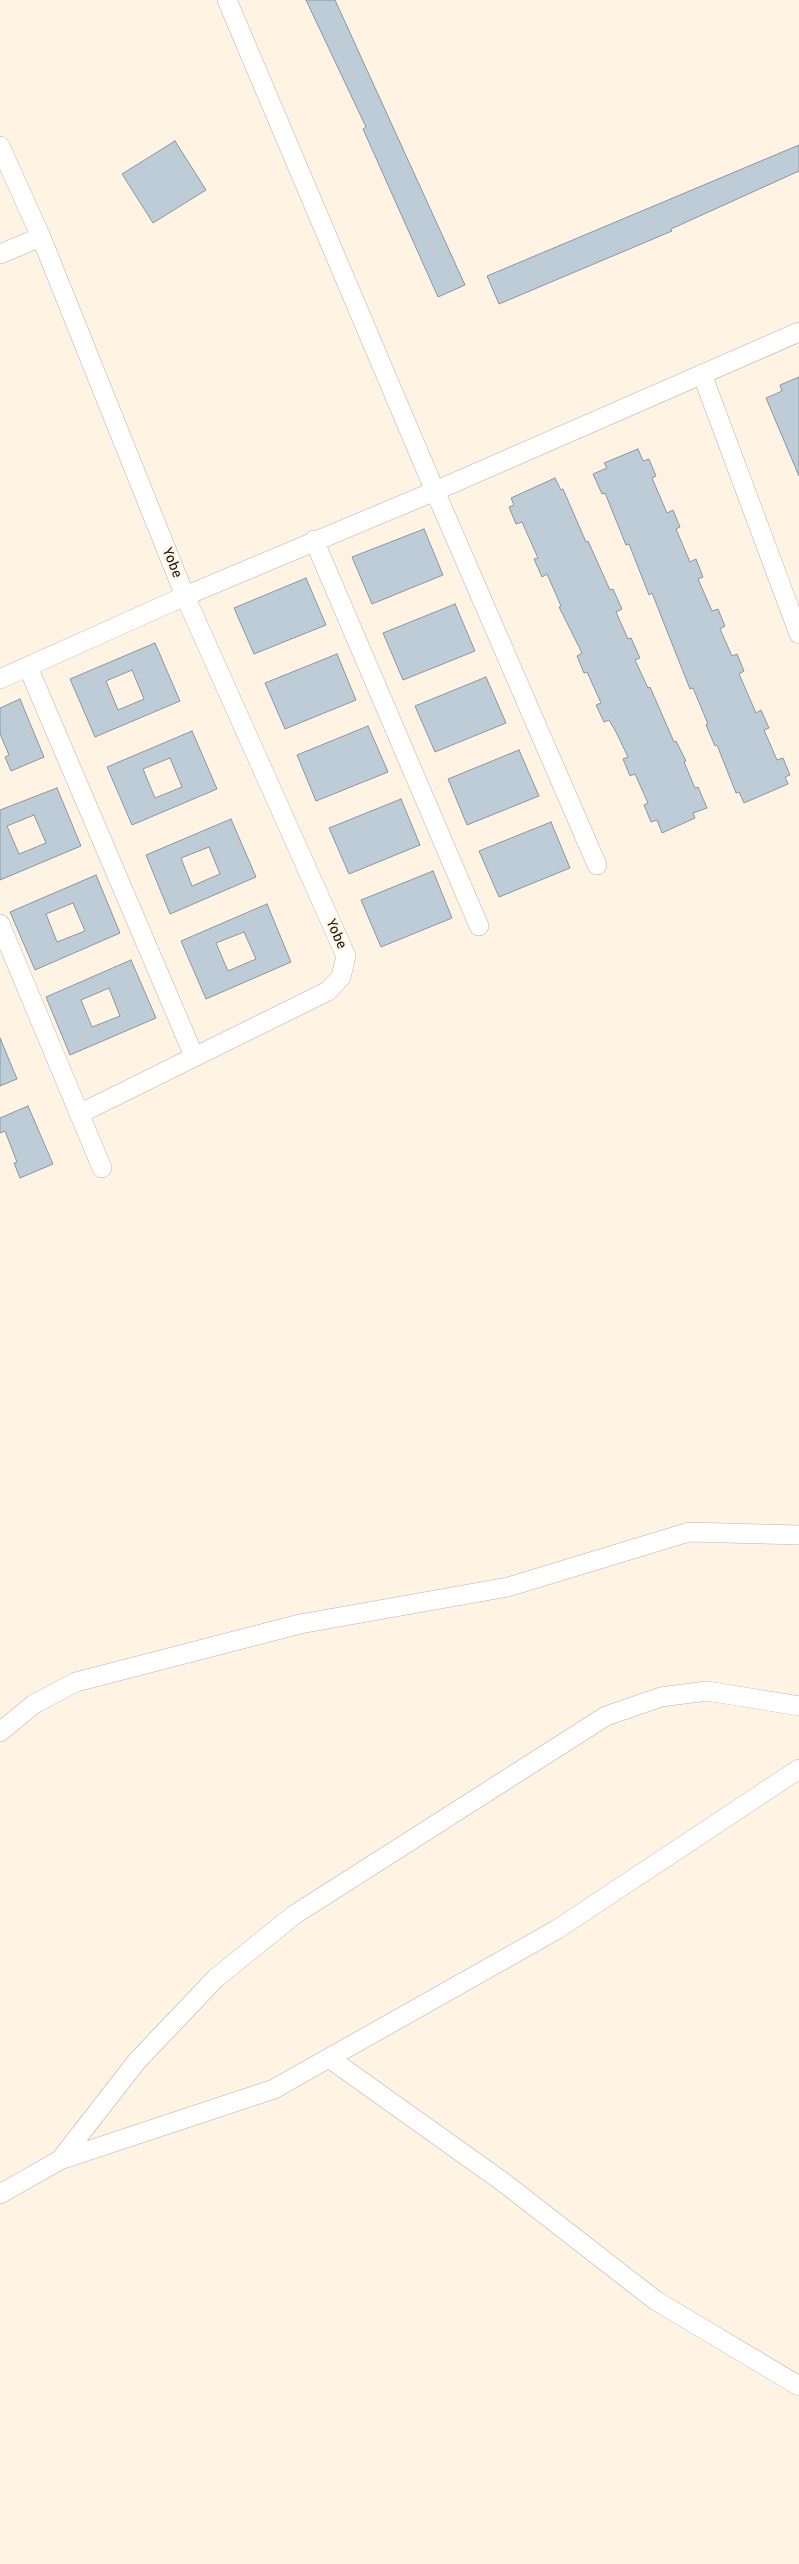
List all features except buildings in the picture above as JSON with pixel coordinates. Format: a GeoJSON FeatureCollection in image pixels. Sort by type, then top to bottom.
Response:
{"type":"FeatureCollection","features":[{"type":"Feature","properties":{"kind":"street"},"geometry":{"type":"LineString","coordinates":[[227,0],[435,492],[597,865]]}},
{"type":"Feature","properties":{"kind":"street","name":"Yobe"},"geometry":{"type":"LineString","coordinates":[[0,146],[41,237],[185,596],[346,956],[341,977],[328,991],[194,1056]]}},
{"type":"Feature","properties":{"kind":"street"},"geometry":{"type":"LineString","coordinates":[[0,254],[41,237]]}},
{"type":"Feature","properties":{"kind":"street"},"geometry":{"type":"LineString","coordinates":[[0,679],[185,596],[314,540],[435,492],[799,332]]}},
{"type":"Feature","properties":{"kind":"street"},"geometry":{"type":"LineString","coordinates":[[702,374],[799,634]]}},
{"type":"Feature","properties":{"kind":"street"},"geometry":{"type":"LineString","coordinates":[[314,540],[479,926]]}},
{"type":"Feature","properties":{"kind":"street"},"geometry":{"type":"LineString","coordinates":[[28,667],[194,1056],[79,1114]]}},
{"type":"Feature","properties":{"kind":"street"},"geometry":{"type":"LineString","coordinates":[[0,924],[102,1168]]}},
{"type":"Feature","properties":{"kind":"street"},"geometry":{"type":"LineString","coordinates":[[0,1732],[34,1704],[76,1682],[300,1624],[508,1587],[689,1532],[799,1536]]}},
{"type":"Feature","properties":{"kind":"street"},"geometry":{"type":"LineString","coordinates":[[60,2160],[137,2061],[216,1978],[237,1960],[294,1915],[343,1882],[606,1716],[661,1697],[708,1691],[799,1706]]}},
{"type":"Feature","properties":{"kind":"street"},"geometry":{"type":"LineString","coordinates":[[0,2194],[60,2160],[274,2089],[556,1930],[799,1769]]}},
{"type":"Feature","properties":{"kind":"street"},"geometry":{"type":"LineString","coordinates":[[329,2058],[503,2182],[655,2300],[799,2386]]}}]}
